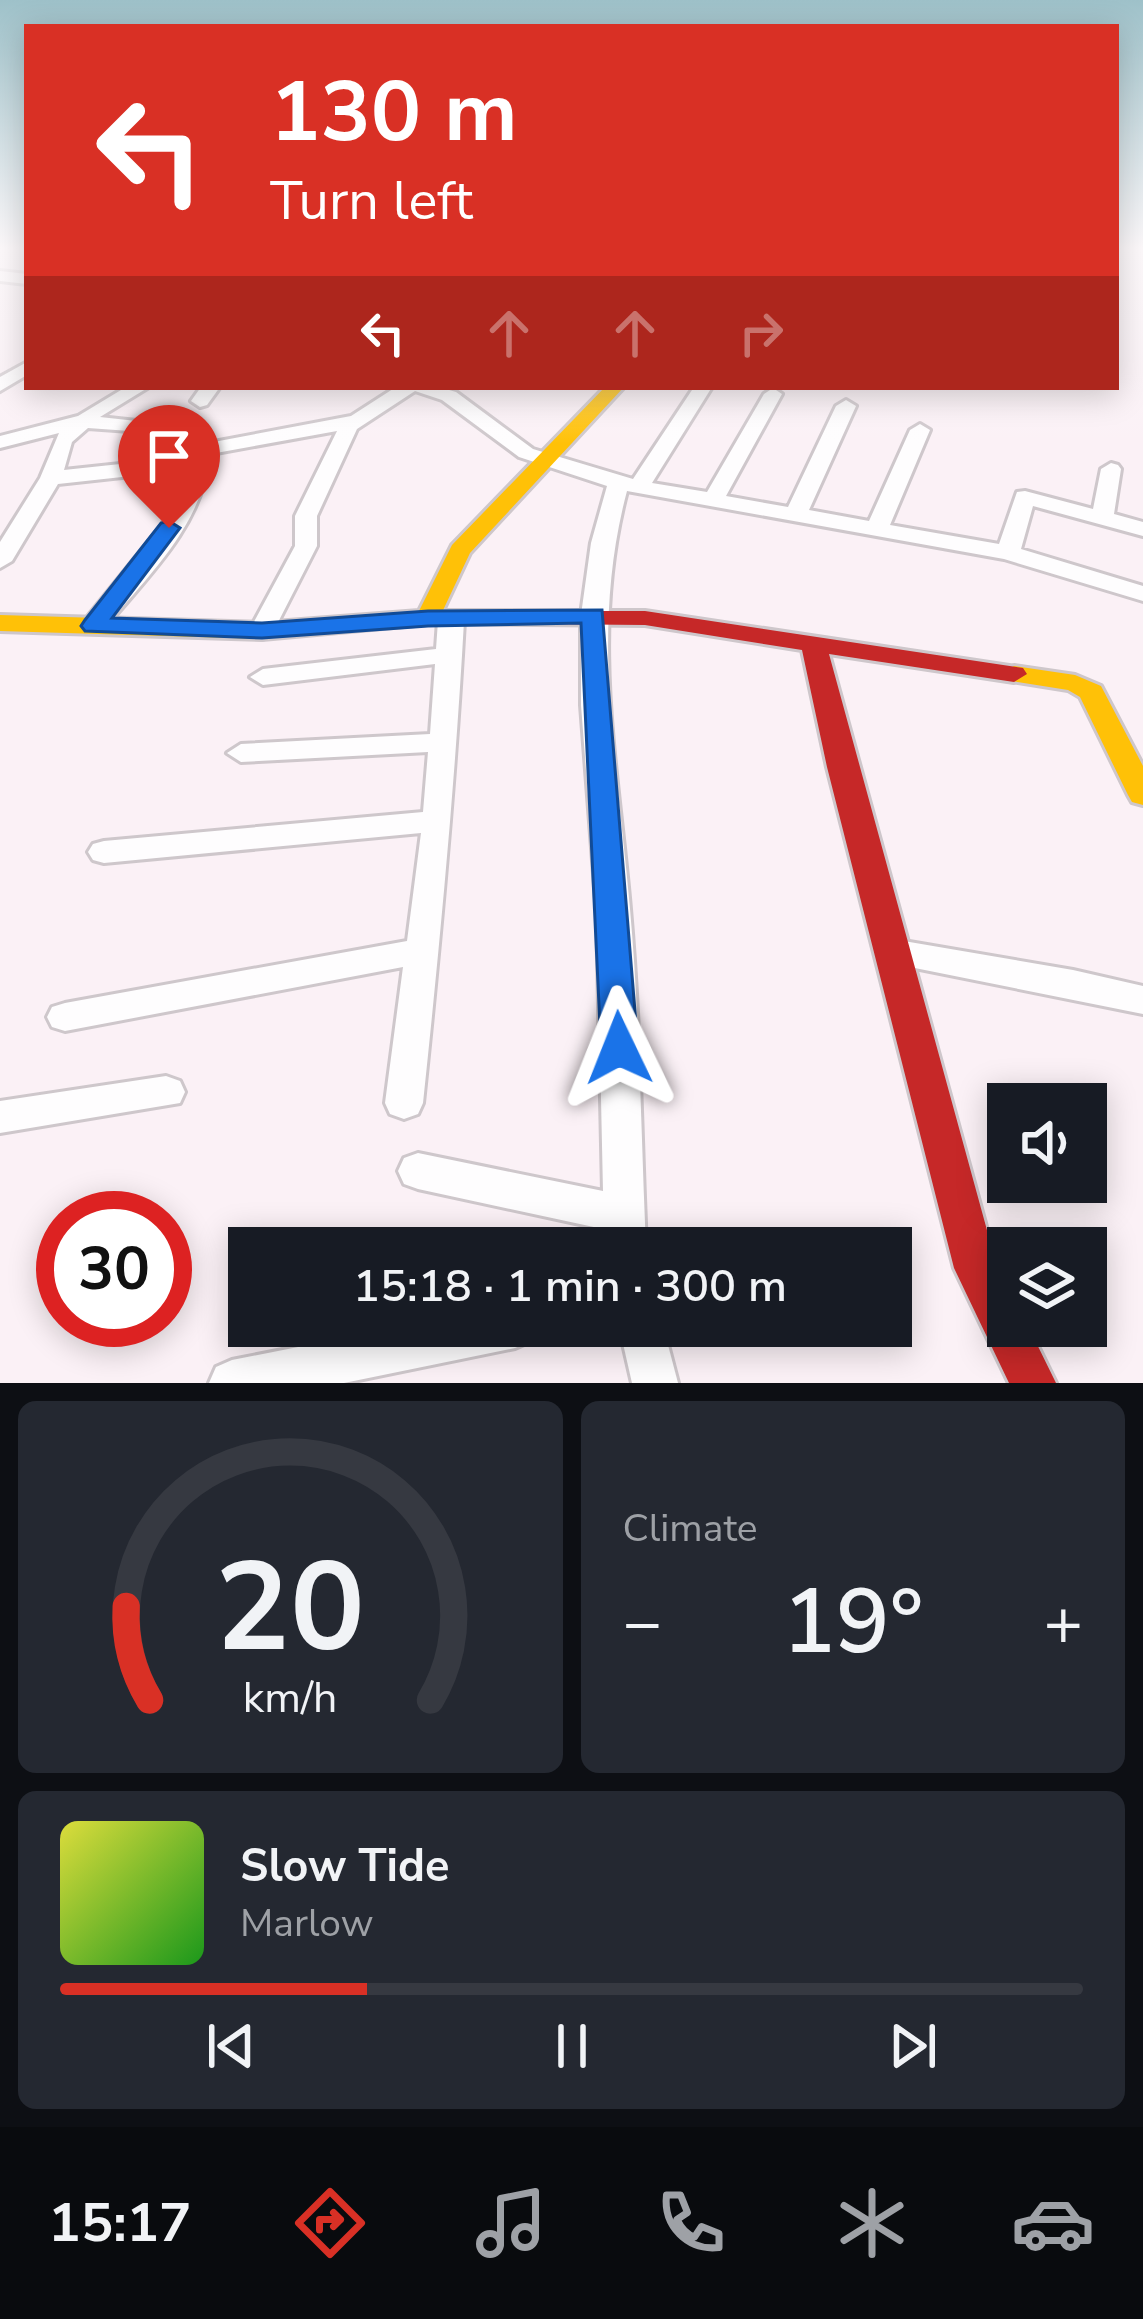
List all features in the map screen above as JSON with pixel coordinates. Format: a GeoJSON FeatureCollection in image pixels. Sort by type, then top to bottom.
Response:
{"type":"FeatureCollection","features":[{"type":"Feature","properties":{"kind":"street"},"geometry":{"type":"LineString","coordinates":[[0,561],[51,478],[59,447],[82,422],[135,390]]}},
{"type":"Feature","properties":{"kind":"street"},"geometry":{"type":"LineString","coordinates":[[51,478],[197,461],[210,448],[352,422],[404,390]]}},
{"type":"Feature","properties":{"kind":"street"},"geometry":{"type":"LineString","coordinates":[[435,390],[546,462],[629,485],[1008,553],[1143,593]]}},
{"type":"Feature","properties":{"kind":"street"},"geometry":{"type":"LineString","coordinates":[[404,1103],[438,821],[448,655],[439,620],[460,550],[612,390]]}},
{"type":"Feature","properties":{"kind":"street"},"geometry":{"type":"LineString","coordinates":[[624,1227],[614,913],[595,705],[593,616],[602,543],[629,485],[701,390]]}},
{"type":"Feature","properties":{"kind":"street"},"geometry":{"type":"LineString","coordinates":[[713,500],[773,394]]}},
{"type":"Feature","properties":{"kind":"street"},"geometry":{"type":"LineString","coordinates":[[796,514],[846,406]]}},
{"type":"Feature","properties":{"kind":"street"},"geometry":{"type":"LineString","coordinates":[[0,442],[82,422],[164,430]]}},
{"type":"Feature","properties":{"kind":"street"},"geometry":{"type":"LineString","coordinates":[[262,631],[307,546],[306,516],[352,422]]}},
{"type":"Feature","properties":{"kind":"street"},"geometry":{"type":"LineString","coordinates":[[877,528],[920,430]]}},
{"type":"Feature","properties":{"kind":"street"},"geometry":{"type":"LineString","coordinates":[[94,626],[161,540],[195,480],[197,461]]}},
{"type":"Feature","properties":{"kind":"street"},"geometry":{"type":"LineString","coordinates":[[1102,517],[1111,469]]}},
{"type":"Feature","properties":{"kind":"street"},"geometry":{"type":"LineString","coordinates":[[1008,553],[1025,497],[1143,529]]}},
{"type":"Feature","properties":{"kind":"street"},"geometry":{"type":"LineString","coordinates":[[0,623],[262,631],[593,616],[645,618],[813,641],[1085,686],[1143,795]]}},
{"type":"Feature","properties":{"kind":"street"},"geometry":{"type":"LineString","coordinates":[[813,641],[976,1268],[1033,1383]]}},
{"type":"Feature","properties":{"kind":"street"},"geometry":{"type":"LineString","coordinates":[[263,676],[448,655]]}},
{"type":"Feature","properties":{"kind":"street"},"geometry":{"type":"LineString","coordinates":[[241,754],[443,742]]}},
{"type":"Feature","properties":{"kind":"street"},"geometry":{"type":"LineString","coordinates":[[104,852],[438,821]]}},
{"type":"Feature","properties":{"kind":"street"},"geometry":{"type":"LineString","coordinates":[[65,1017],[425,950]]}},
{"type":"Feature","properties":{"kind":"street"},"geometry":{"type":"LineString","coordinates":[[892,952],[1143,1000]]}},
{"type":"Feature","properties":{"kind":"street"},"geometry":{"type":"LineString","coordinates":[[0,1117],[166,1092]]}},
{"type":"Feature","properties":{"kind":"street"},"geometry":{"type":"LineString","coordinates":[[418,1171],[610,1227]]}},
{"type":"Feature","properties":{"kind":"street"},"geometry":{"type":"LineString","coordinates":[[232,1383],[411,1347]]}},
{"type":"Feature","properties":{"kind":"street"},"geometry":{"type":"LineString","coordinates":[[646,1347],[655,1383]]}},
{"type":"Feature","properties":{"kind":"traffic: slow"},"geometry":{"type":"LineString","coordinates":[[0,623],[262,631],[428,618],[460,550],[612,390]]}},
{"type":"Feature","properties":{"kind":"traffic: slow"},"geometry":{"type":"LineString","coordinates":[[1014,674],[1075,683],[1091,692],[1143,795]]}},
{"type":"Feature","properties":{"kind":"traffic: jam"},"geometry":{"type":"LineString","coordinates":[[428,618],[645,618],[1014,674]]}},
{"type":"Feature","properties":{"kind":"traffic: jam"},"geometry":{"type":"LineString","coordinates":[[813,641],[842,767],[976,1268],[1033,1383]]}},
{"type":"Feature","properties":{"kind":"route"},"geometry":{"type":"LineString","coordinates":[[169,528],[94,626],[262,631],[428,618],[490,621],[593,616],[619,1048]]}}]}
